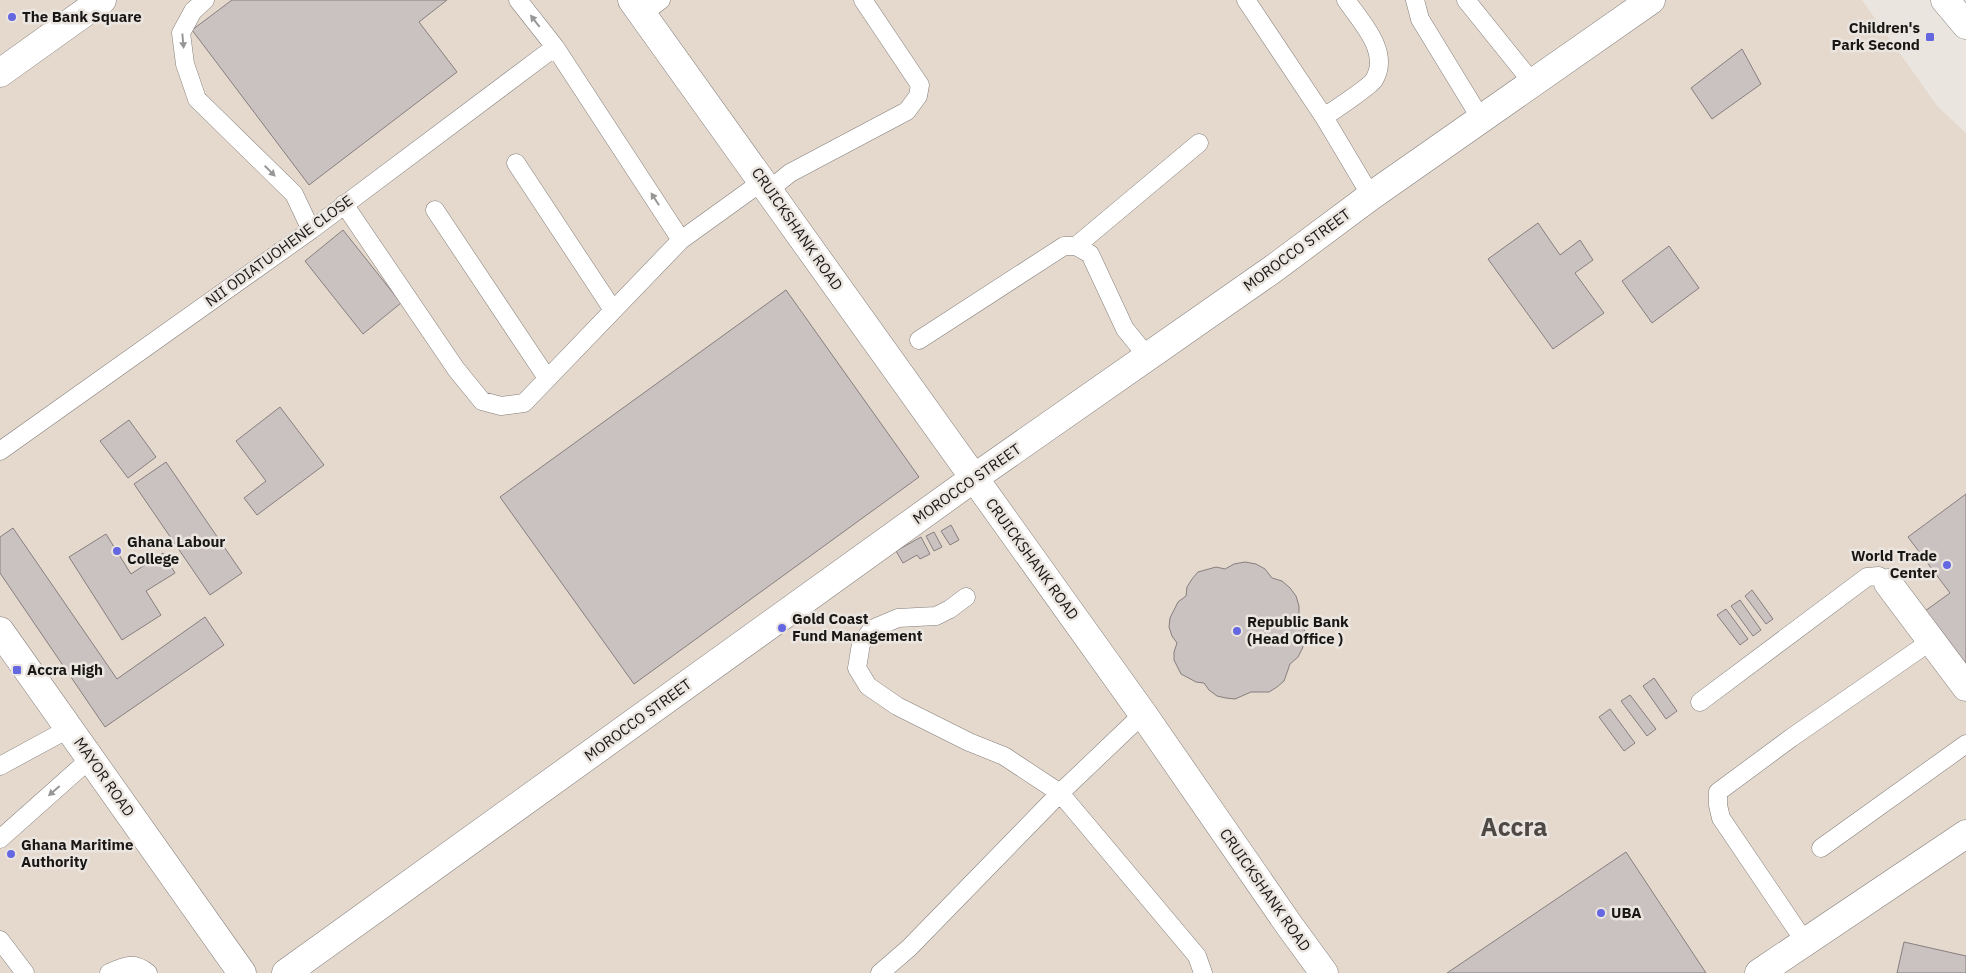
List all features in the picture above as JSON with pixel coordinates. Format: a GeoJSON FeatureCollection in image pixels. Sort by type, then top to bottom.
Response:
{"type":"FeatureCollection","features":[{"type":"Feature","properties":{"kind":"street"},"geometry":{"type":"LineString","coordinates":[[0,73],[102,0]]}},
{"type":"Feature","properties":{"kind":"street","name":"MOROCCO STREET"},"geometry":{"type":"LineString","coordinates":[[286,973],[974,478],[1273,268],[1532,82],[1651,0]]}},
{"type":"Feature","properties":{"kind":"street"},"geometry":{"type":"LineString","coordinates":[[1945,0],[1966,25]]}},
{"type":"Feature","properties":{"kind":"street","name":"CRUICKSHANK ROAD"},"geometry":{"type":"LineString","coordinates":[[645,5],[766,185],[1143,714],[1288,925],[1324,973]]}},
{"type":"Feature","properties":{"kind":"street"},"geometry":{"type":"LineString","coordinates":[[1888,583],[1966,687]]}},
{"type":"Feature","properties":{"kind":"street","name":"MAYOR ROAD"},"geometry":{"type":"LineString","coordinates":[[0,631],[242,973]]}},
{"type":"Feature","properties":{"kind":"street"},"geometry":{"type":"LineString","coordinates":[[1759,973],[1966,834]]}},
{"type":"Feature","properties":{"kind":"lane"},"geometry":{"type":"LineString","coordinates":[[205,0],[193,11],[181,33],[185,64],[197,99],[294,194],[311,230]]}},
{"type":"Feature","properties":{"kind":"lane"},"geometry":{"type":"LineString","coordinates":[[518,0],[555,47],[681,240]]}},
{"type":"Feature","properties":{"kind":"lane"},"geometry":{"type":"LineString","coordinates":[[344,204],[456,368],[482,401],[501,406],[524,403],[681,240],[766,185],[907,111],[918,96],[920,86],[863,0]]}},
{"type":"Feature","properties":{"kind":"lane"},"geometry":{"type":"LineString","coordinates":[[1246,0],[1324,117],[1371,196]]}},
{"type":"Feature","properties":{"kind":"lane"},"geometry":{"type":"LineString","coordinates":[[1324,117],[1374,80],[1380,61],[1376,44],[1346,0]]}},
{"type":"Feature","properties":{"kind":"lane"},"geometry":{"type":"LineString","coordinates":[[1415,0],[1420,19],[1481,119]]}},
{"type":"Feature","properties":{"kind":"lane"},"geometry":{"type":"LineString","coordinates":[[1466,0],[1532,82]]}},
{"type":"Feature","properties":{"kind":"lane","name":"NII ODIATUOHENE CLOSE"},"geometry":{"type":"LineString","coordinates":[[0,451],[311,230],[555,47]]}},
{"type":"Feature","properties":{"kind":"lane"},"geometry":{"type":"LineString","coordinates":[[1076,246],[1199,143]]}},
{"type":"Feature","properties":{"kind":"lane"},"geometry":{"type":"LineString","coordinates":[[516,163],[613,310]]}},
{"type":"Feature","properties":{"kind":"lane"},"geometry":{"type":"LineString","coordinates":[[435,210],[547,378]]}},
{"type":"Feature","properties":{"kind":"lane"},"geometry":{"type":"LineString","coordinates":[[919,340],[1064,246],[1076,246],[1090,254],[1125,329],[1147,356]]}},
{"type":"Feature","properties":{"kind":"lane"},"geometry":{"type":"LineString","coordinates":[[1700,702],[1867,577],[1879,576],[1888,583]]}},
{"type":"Feature","properties":{"kind":"lane"},"geometry":{"type":"LineString","coordinates":[[966,597],[950,609],[936,616],[898,618],[872,629],[861,644],[857,668],[868,686],[897,706],[969,742],[1004,756],[1060,793],[1197,956],[1203,973]]}},
{"type":"Feature","properties":{"kind":"lane"},"geometry":{"type":"LineString","coordinates":[[1805,942],[1721,818],[1718,806],[1718,792],[1791,738],[1931,641]]}},
{"type":"Feature","properties":{"kind":"lane"},"geometry":{"type":"LineString","coordinates":[[880,973],[909,948],[1060,793],[1143,714]]}},
{"type":"Feature","properties":{"kind":"lane"},"geometry":{"type":"LineString","coordinates":[[1,763],[70,728]]}},
{"type":"Feature","properties":{"kind":"lane"},"geometry":{"type":"LineString","coordinates":[[1821,848],[1966,744]]}},
{"type":"Feature","properties":{"kind":"lane"},"geometry":{"type":"LineString","coordinates":[[0,838],[91,758]]}},
{"type":"Feature","properties":{"kind":"lane"},"geometry":{"type":"LineString","coordinates":[[0,940],[25,973]]}},
{"type":"Feature","properties":{"kind":"lane"},"geometry":{"type":"LineString","coordinates":[[109,973],[127,964],[139,966],[148,973]]}},
{"type":"Feature","properties":{"kind":"shaded area"},"geometry":{"type":"Polygon","coordinates":[[[0,0],[1862,0],[1938,107],[1966,133],[1966,973],[0,973],[0,0]]]}},
{"type":"Feature","properties":{"kind":"building"},"geometry":{"type":"Polygon","coordinates":[[[232,0],[447,0],[419,22],[457,72],[309,185],[192,30],[232,0]]]}},
{"type":"Feature","properties":{"kind":"building"},"geometry":{"type":"Polygon","coordinates":[[[1742,49],[1761,84],[1712,119],[1691,88],[1742,49]]]}},
{"type":"Feature","properties":{"kind":"building"},"geometry":{"type":"Polygon","coordinates":[[[1538,223],[1560,255],[1580,240],[1593,260],[1575,273],[1604,313],[1553,349],[1488,259],[1538,223]]]}},
{"type":"Feature","properties":{"kind":"building"},"geometry":{"type":"Polygon","coordinates":[[[343,230],[401,303],[363,334],[305,261],[343,230]]]}},
{"type":"Feature","properties":{"kind":"building"},"geometry":{"type":"Polygon","coordinates":[[[1669,246],[1699,288],[1652,323],[1622,281],[1669,246]]]}},
{"type":"Feature","properties":{"kind":"building"},"geometry":{"type":"Polygon","coordinates":[[[786,290],[919,477],[634,684],[500,497],[786,290]]]}},
{"type":"Feature","properties":{"kind":"building"},"geometry":{"type":"Polygon","coordinates":[[[280,407],[324,465],[257,515],[244,498],[266,481],[236,441],[280,407]]]}},
{"type":"Feature","properties":{"kind":"building"},"geometry":{"type":"Polygon","coordinates":[[[129,420],[156,457],[128,478],[100,441],[129,420]]]}},
{"type":"Feature","properties":{"kind":"building"},"geometry":{"type":"Polygon","coordinates":[[[166,462],[242,573],[210,595],[134,484],[166,462]]]}},
{"type":"Feature","properties":{"kind":"building","name":"World Trade Center"},"geometry":{"type":"Polygon","coordinates":[[[1966,494],[1966,666],[1925,611],[1950,593],[1908,537],[1966,494]]]}},
{"type":"Feature","properties":{"kind":"building"},"geometry":{"type":"Polygon","coordinates":[[[951,525],[959,540],[950,545],[941,531],[951,525]]]}},
{"type":"Feature","properties":{"kind":"building"},"geometry":{"type":"Polygon","coordinates":[[[13,528],[117,679],[205,617],[224,645],[105,727],[0,573],[0,537],[13,528]]]}},
{"type":"Feature","properties":{"kind":"building"},"geometry":{"type":"Polygon","coordinates":[[[934,532],[942,547],[934,551],[926,536],[934,532]]]}},
{"type":"Feature","properties":{"kind":"building"},"geometry":{"type":"Polygon","coordinates":[[[106,534],[131,574],[163,553],[175,573],[146,591],[161,615],[122,640],[69,557],[106,534]]]}},
{"type":"Feature","properties":{"kind":"building"},"geometry":{"type":"Polygon","coordinates":[[[921,537],[930,554],[920,559],[917,555],[903,563],[896,551],[921,537]]]}},
{"type":"Feature","properties":{"kind":"building","name":"Republic Bank (Head Office )"},"geometry":{"type":"Polygon","coordinates":[[[1245,562],[1256,564],[1265,569],[1272,578],[1282,581],[1290,588],[1296,596],[1299,606],[1299,617],[1304,627],[1305,637],[1303,647],[1298,657],[1290,664],[1284,681],[1269,692],[1251,692],[1235,699],[1217,696],[1204,683],[1196,682],[1181,674],[1174,660],[1177,643],[1169,627],[1170,618],[1178,602],[1186,596],[1187,587],[1198,572],[1216,567],[1225,569],[1234,564],[1245,562]]]}},
{"type":"Feature","properties":{"kind":"building"},"geometry":{"type":"Polygon","coordinates":[[[1752,590],[1773,619],[1766,624],[1745,596],[1752,590]]]}},
{"type":"Feature","properties":{"kind":"building"},"geometry":{"type":"Polygon","coordinates":[[[1740,600],[1761,630],[1753,636],[1731,606],[1740,600]]]}},
{"type":"Feature","properties":{"kind":"building"},"geometry":{"type":"Polygon","coordinates":[[[1726,609],[1748,639],[1740,645],[1717,615],[1726,609]]]}},
{"type":"Feature","properties":{"kind":"building"},"geometry":{"type":"Polygon","coordinates":[[[1654,678],[1677,711],[1666,719],[1643,686],[1654,678]]]}},
{"type":"Feature","properties":{"kind":"building"},"geometry":{"type":"Polygon","coordinates":[[[1630,695],[1656,729],[1647,736],[1621,701],[1630,695]]]}},
{"type":"Feature","properties":{"kind":"building"},"geometry":{"type":"Polygon","coordinates":[[[1610,709],[1635,743],[1624,751],[1599,717],[1610,709]]]}},
{"type":"Feature","properties":{"kind":"building","name":"UBA"},"geometry":{"type":"Polygon","coordinates":[[[1626,852],[1706,973],[1447,973],[1626,852]]]}},
{"type":"Feature","properties":{"kind":"building"},"geometry":{"type":"Polygon","coordinates":[[[1904,942],[1966,956],[1966,973],[1897,973],[1904,942]]]}},
{"type":"Feature","properties":{"kind":"place","name":"The Bank Square"},"geometry":{"type":"Point","coordinates":[12,17]}},
{"type":"Feature","properties":{"kind":"place","name":"Children's Park Second"},"geometry":{"type":"Point","coordinates":[1930,37]}},
{"type":"Feature","properties":{"kind":"place","name":"Ghana Labour College"},"geometry":{"type":"Point","coordinates":[117,551]}},
{"type":"Feature","properties":{"kind":"place","name":"World Trade Center"},"geometry":{"type":"Point","coordinates":[1947,565]}},
{"type":"Feature","properties":{"kind":"place","name":"Gold Coast Fund Management"},"geometry":{"type":"Point","coordinates":[782,628]}},
{"type":"Feature","properties":{"kind":"place","name":"Republic Bank (Head Office )"},"geometry":{"type":"Point","coordinates":[1237,631]}},
{"type":"Feature","properties":{"kind":"place","name":"Accra High"},"geometry":{"type":"Point","coordinates":[17,670]}},
{"type":"Feature","properties":{"kind":"place","name":"Ghana Maritime Authority"},"geometry":{"type":"Point","coordinates":[11,854]}},
{"type":"Feature","properties":{"kind":"place","name":"UBA"},"geometry":{"type":"Point","coordinates":[1601,913]}},
{"type":"Feature","properties":{"kind":"district","name":"Accra"},"geometry":{"type":"Point","coordinates":[1514,827]}}]}
